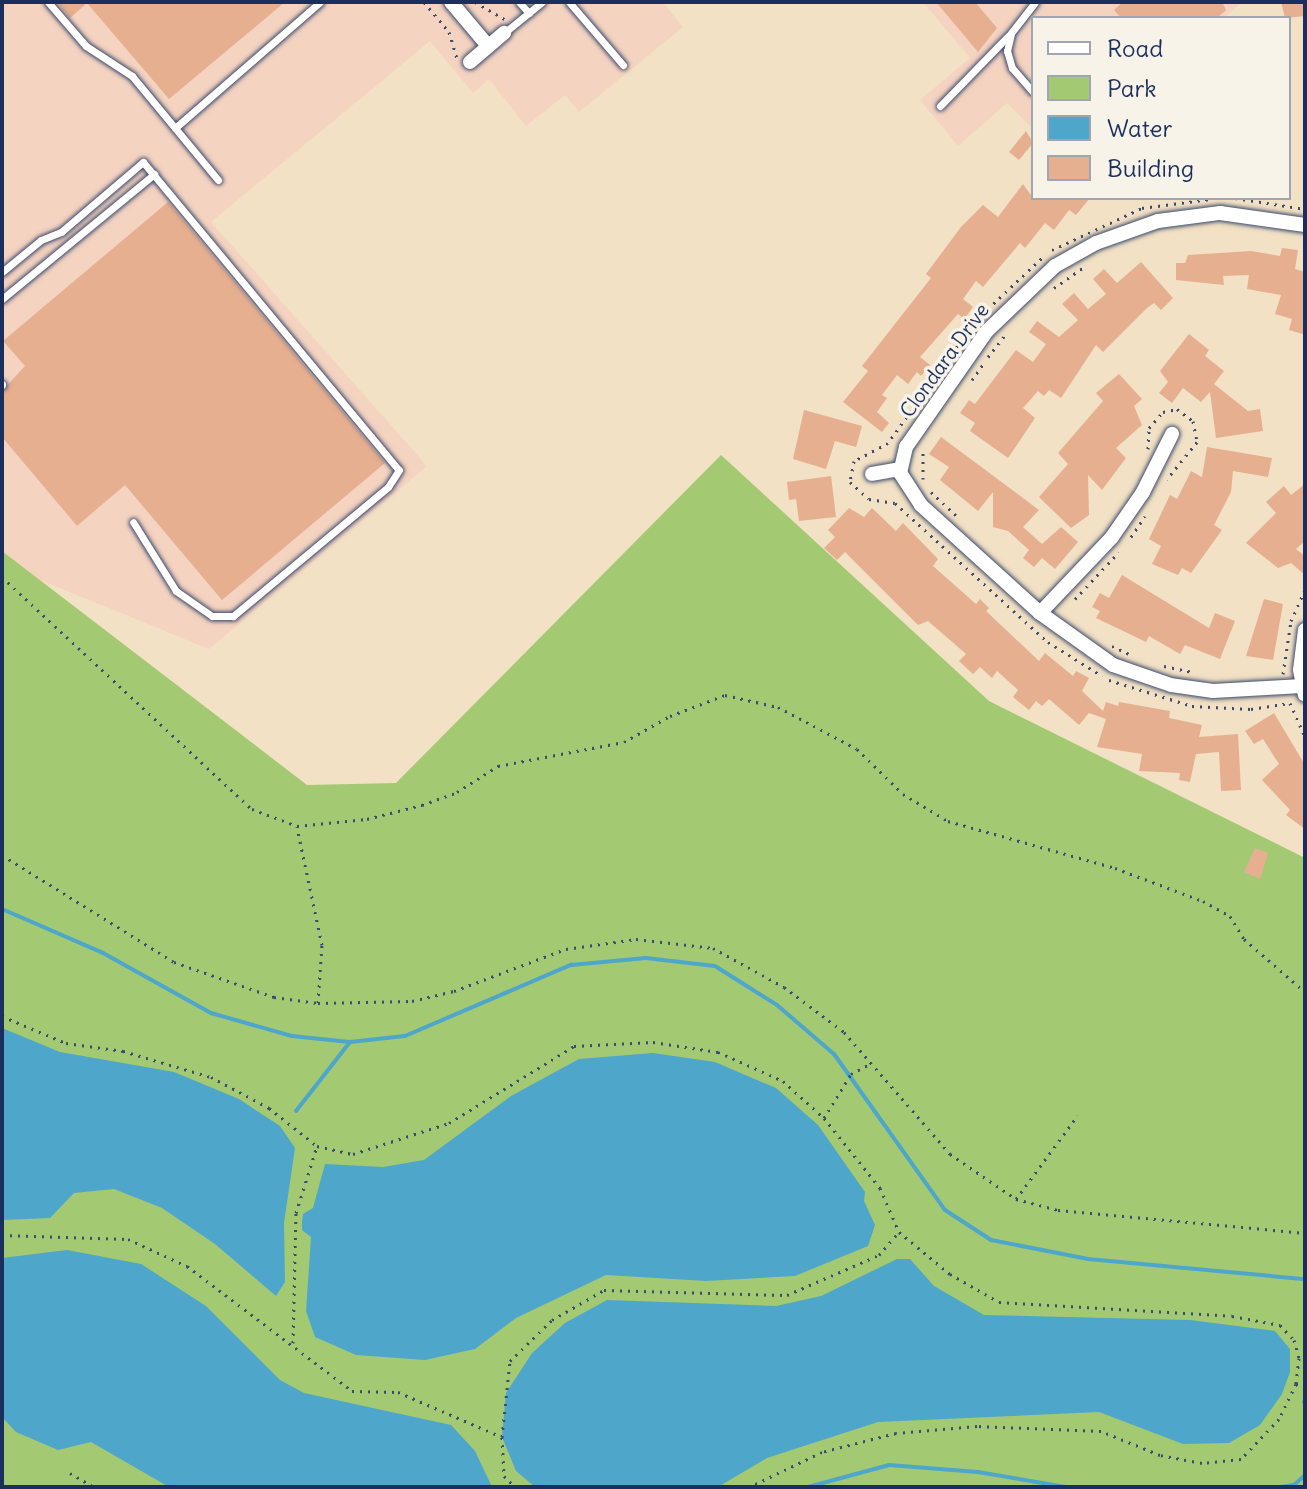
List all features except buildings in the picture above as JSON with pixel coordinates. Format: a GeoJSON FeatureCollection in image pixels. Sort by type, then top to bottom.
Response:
{"type":"FeatureCollection","features":[{"type":"Feature","properties":{"kind":"street"},"geometry":{"type":"LineString","coordinates":[[451,2],[488,46]]}},
{"type":"Feature","properties":{"kind":"street"},"geometry":{"type":"LineString","coordinates":[[470,62],[504,33]]}},
{"type":"Feature","properties":{"kind":"street","name":"Clondara Drive"},"geometry":{"type":"LineString","coordinates":[[900,469],[912,438],[987,331],[1036,282],[1075,254],[1135,227],[1199,215],[1238,214],[1305,225]]}},
{"type":"Feature","properties":{"kind":"street"},"geometry":{"type":"LineString","coordinates":[[1040,613],[1112,537],[1143,492],[1172,434]]}},
{"type":"Feature","properties":{"kind":"street"},"geometry":{"type":"LineString","coordinates":[[872,474],[900,469],[904,486],[916,500],[1040,613],[1095,655],[1161,683],[1233,693],[1304,690],[1305,630]]}},
{"type":"Feature","properties":{"kind":"lane"},"geometry":{"type":"LineString","coordinates":[[48,2],[86,46],[132,76],[218,180]]}},
{"type":"Feature","properties":{"kind":"lane"},"geometry":{"type":"LineString","coordinates":[[175,128],[320,2]]}},
{"type":"Feature","properties":{"kind":"lane"},"geometry":{"type":"LineString","coordinates":[[519,2],[529,13]]}},
{"type":"Feature","properties":{"kind":"lane"},"geometry":{"type":"LineString","coordinates":[[504,33],[542,2]]}},
{"type":"Feature","properties":{"kind":"lane"},"geometry":{"type":"LineString","coordinates":[[569,2],[623,65]]}},
{"type":"Feature","properties":{"kind":"lane"},"geometry":{"type":"LineString","coordinates":[[940,106],[1011,33],[1035,2]]}},
{"type":"Feature","properties":{"kind":"lane"},"geometry":{"type":"LineString","coordinates":[[1011,33],[1008,60],[1031,89]]}},
{"type":"Feature","properties":{"kind":"lane"},"geometry":{"type":"LineString","coordinates":[[2,272],[41,240],[61,232],[143,162],[399,470],[388,487],[233,616],[212,616],[176,591],[133,522]]}},
{"type":"Feature","properties":{"kind":"lane"},"geometry":{"type":"LineString","coordinates":[[2,299],[154,174]]}},
{"type":"Feature","properties":{"kind":"path"},"geometry":{"type":"LineString","coordinates":[[1216,200],[1142,208],[1045,254],[983,311],[888,443],[858,456],[850,482],[869,499],[895,503],[1048,642],[1091,671],[1145,695],[1192,706],[1251,709],[1290,703],[1305,736]]}},
{"type":"Feature","properties":{"kind":"path"},"geometry":{"type":"LineString","coordinates":[[1248,200],[1305,209]]}},
{"type":"Feature","properties":{"kind":"path"},"geometry":{"type":"LineString","coordinates":[[1042,297],[1087,265]]}},
{"type":"Feature","properties":{"kind":"path"},"geometry":{"type":"LineString","coordinates":[[970,382],[1012,327]]}},
{"type":"Feature","properties":{"kind":"path"},"geometry":{"type":"LineString","coordinates":[[930,439],[920,458],[921,476],[961,521]]}},
{"type":"Feature","properties":{"kind":"path"},"geometry":{"type":"LineString","coordinates":[[2,577],[252,809],[297,826],[367,819],[422,805],[457,792],[498,766],[624,742],[670,716],[725,695],[778,707],[857,749],[903,794],[948,821],[1115,868],[1203,901],[1230,916],[1244,939],[1305,992]]}},
{"type":"Feature","properties":{"kind":"path"},"geometry":{"type":"LineString","coordinates":[[1101,640],[1138,658]]}},
{"type":"Feature","properties":{"kind":"path"},"geometry":{"type":"LineString","coordinates":[[1162,666],[1201,674]]}},
{"type":"Feature","properties":{"kind":"path"},"geometry":{"type":"LineString","coordinates":[[1275,675],[1284,674]]}},
{"type":"Feature","properties":{"kind":"path"},"geometry":{"type":"LineString","coordinates":[[297,826],[322,945],[318,1003]]}},
{"type":"Feature","properties":{"kind":"path"},"geometry":{"type":"LineString","coordinates":[[2,855],[81,900],[174,962],[274,997],[318,1003],[412,1001],[454,991],[566,949],[636,939],[713,948],[784,987],[844,1032],[950,1154],[1016,1199],[1058,1210],[1305,1233]]}},
{"type":"Feature","properties":{"kind":"path"},"geometry":{"type":"LineString","coordinates":[[2,1016],[66,1043],[123,1051],[211,1077],[269,1108],[317,1146],[353,1154],[449,1123],[574,1046],[653,1042],[718,1052],[783,1081],[824,1118],[880,1188],[899,1232],[950,1274],[999,1302],[1232,1316],[1280,1325],[1294,1340],[1299,1358],[1296,1384],[1279,1419],[1241,1459],[1202,1463],[1160,1455],[1101,1431],[977,1426],[896,1433],[822,1452],[749,1487]]}},
{"type":"Feature","properties":{"kind":"path"},"geometry":{"type":"LineString","coordinates":[[824,1118],[851,1074],[872,1063]]}},
{"type":"Feature","properties":{"kind":"path"},"geometry":{"type":"LineString","coordinates":[[1016,1199],[1078,1115]]}},
{"type":"Feature","properties":{"kind":"path"},"geometry":{"type":"LineString","coordinates":[[293,1344],[296,1213],[317,1146]]}},
{"type":"Feature","properties":{"kind":"path"},"geometry":{"type":"LineString","coordinates":[[515,1487],[504,1476],[502,1437],[510,1361],[552,1320],[604,1290],[787,1295],[879,1255],[899,1232]]}},
{"type":"Feature","properties":{"kind":"path"},"geometry":{"type":"LineString","coordinates":[[2,1235],[128,1239],[187,1266],[352,1391],[398,1392],[502,1437]]}},
{"type":"Feature","properties":{"kind":"path"},"geometry":{"type":"LineString","coordinates":[[1296,1384],[1305,1383]]}},
{"type":"Feature","properties":{"kind":"path"},"geometry":{"type":"LineString","coordinates":[[70,1473],[94,1487]]}},
{"type":"Feature","properties":{"kind":"shaded area"},"geometry":{"type":"Polygon","coordinates":[[[2,2],[663,2],[683,27],[579,112],[565,95],[526,126],[489,79],[473,93],[430,41],[211,222],[427,466],[209,649],[38,579],[2,551],[2,2]]]}},
{"type":"Feature","properties":{"kind":"shaded area"},"geometry":{"type":"Polygon","coordinates":[[[923,2],[1242,2],[1226,16],[1031,16],[1031,127],[1007,103],[958,146],[920,100],[970,58],[923,2]]]}},
{"type":"Feature","properties":{"kind":"green space"},"geometry":{"type":"Polygon","coordinates":[[[721,455],[989,701],[1305,858],[1305,1487],[2,1487],[2,551],[307,785],[396,783],[721,455]]]}},
{"type":"Feature","properties":{"kind":"water"},"geometry":{"type":"Polygon","coordinates":[[[2,1028],[60,1052],[174,1072],[239,1099],[280,1126],[295,1148],[284,1223],[285,1282],[276,1296],[215,1244],[162,1208],[114,1189],[74,1193],[50,1218],[2,1220],[2,1028]]]}},
{"type":"Feature","properties":{"kind":"water"},"geometry":{"type":"Polygon","coordinates":[[[653,1053],[715,1062],[776,1088],[818,1125],[865,1192],[864,1201],[875,1225],[868,1246],[795,1276],[706,1281],[606,1275],[516,1318],[475,1349],[425,1360],[356,1355],[315,1337],[306,1311],[311,1237],[302,1230],[302,1222],[303,1214],[313,1208],[325,1164],[383,1167],[424,1160],[511,1096],[579,1059],[653,1053]]]}},
{"type":"Feature","properties":{"kind":"water"},"geometry":{"type":"Polygon","coordinates":[[[67,1250],[141,1264],[206,1306],[280,1380],[304,1393],[451,1425],[475,1451],[492,1487],[169,1487],[91,1442],[58,1450],[16,1432],[2,1417],[2,1258],[67,1250]]]}},
{"type":"Feature","properties":{"kind":"water"},"geometry":{"type":"Polygon","coordinates":[[[897,1259],[910,1259],[934,1286],[984,1315],[1190,1320],[1275,1331],[1290,1349],[1290,1372],[1282,1394],[1260,1425],[1229,1443],[1183,1444],[1099,1412],[878,1422],[767,1458],[718,1487],[535,1487],[516,1471],[502,1437],[506,1393],[532,1353],[565,1323],[607,1300],[776,1306],[821,1296],[897,1259]]]}},
{"type":"Feature","properties":{"kind":"waterway"},"geometry":{"type":"LineString","coordinates":[[2,909],[103,953],[211,1013],[292,1036],[350,1042],[405,1036],[571,965],[646,958],[715,966],[777,1005],[834,1054],[945,1210],[991,1240],[1088,1259],[1305,1279]]}},
{"type":"Feature","properties":{"kind":"waterway"},"geometry":{"type":"LineString","coordinates":[[296,1111],[350,1042]]}},
{"type":"Feature","properties":{"kind":"waterway"},"geometry":{"type":"LineString","coordinates":[[808,1487],[889,1465],[978,1472],[1066,1487]]}},
{"type":"Feature","properties":{"kind":"waterway"},"geometry":{"type":"LineString","coordinates":[[1280,1487],[1294,1485],[1305,1475]]}}]}
